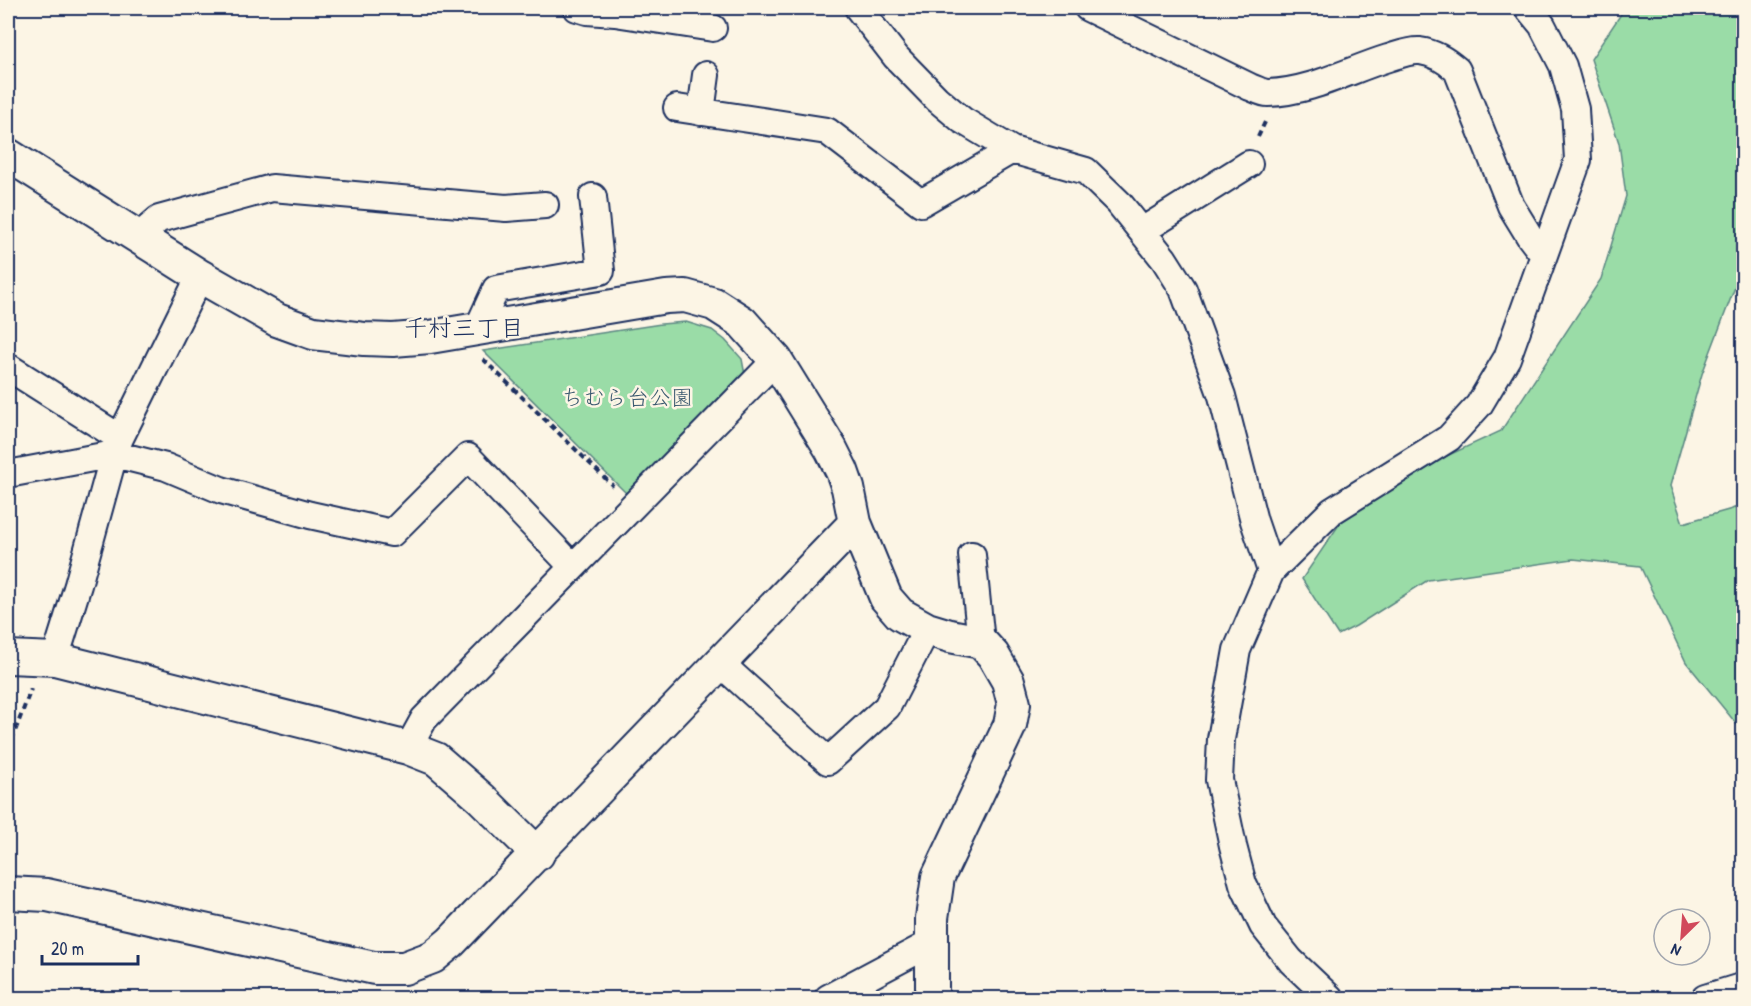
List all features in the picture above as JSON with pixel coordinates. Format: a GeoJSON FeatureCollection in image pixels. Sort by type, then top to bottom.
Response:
{"type":"FeatureCollection","features":[{"type":"Feature","properties":{"kind":"street"},"geometry":{"type":"LineString","coordinates":[[577,8],[587,11],[618,10],[713,28]]}},
{"type":"Feature","properties":{"kind":"street"},"geometry":{"type":"LineString","coordinates":[[858,8],[896,57],[937,99],[962,120],[1012,150],[1086,171],[1119,203],[1164,259],[1183,289],[1222,396],[1254,521],[1271,571]]}},
{"type":"Feature","properties":{"kind":"street"},"geometry":{"type":"LineString","coordinates":[[1088,8],[1266,93],[1307,87],[1399,54],[1419,51],[1448,62],[1457,70],[1512,206],[1543,254]]}},
{"type":"Feature","properties":{"kind":"street"},"geometry":{"type":"LineString","coordinates":[[1330,999],[1292,961],[1263,926],[1243,884],[1219,780],[1221,739],[1237,650],[1271,571],[1332,511],[1449,438],[1479,405],[1507,358],[1578,159],[1575,109],[1563,66],[1542,25],[1528,8]]}},
{"type":"Feature","properties":{"kind":"street"},"geometry":{"type":"LineString","coordinates":[[706,75],[689,110],[827,131],[921,203],[1012,150]]}},
{"type":"Feature","properties":{"kind":"street"},"geometry":{"type":"LineString","coordinates":[[8,155],[200,276],[277,320],[313,333],[393,340],[430,337],[666,297],[685,296],[714,304],[742,322],[776,360],[831,449],[848,488],[855,523],[886,598],[900,614],[927,629],[981,642],[993,655],[1008,681],[1014,704],[1010,725],[938,877],[932,918],[932,999]]}},
{"type":"Feature","properties":{"kind":"street"},"geometry":{"type":"LineString","coordinates":[[1142,231],[1249,164]]}},
{"type":"Feature","properties":{"kind":"street"},"geometry":{"type":"LineString","coordinates":[[138,237],[159,219],[272,189],[506,208],[545,205]]}},
{"type":"Feature","properties":{"kind":"street"},"geometry":{"type":"LineString","coordinates":[[469,329],[496,289],[602,271],[593,197]]}},
{"type":"Feature","properties":{"kind":"street"},"geometry":{"type":"LineString","coordinates":[[49,660],[78,585],[117,446],[200,276]]}},
{"type":"Feature","properties":{"kind":"street"},"geometry":{"type":"LineString","coordinates":[[408,748],[424,719],[776,360]]}},
{"type":"Feature","properties":{"kind":"street"},"geometry":{"type":"LineString","coordinates":[[8,367],[117,446],[220,490],[310,515],[392,533],[468,457],[573,567]]}},
{"type":"Feature","properties":{"kind":"street"},"geometry":{"type":"LineString","coordinates":[[8,474],[117,446]]}},
{"type":"Feature","properties":{"kind":"street"},"geometry":{"type":"LineString","coordinates":[[8,893],[47,895],[343,963],[374,968],[404,968],[433,957],[451,942],[538,854],[855,523]]}},
{"type":"Feature","properties":{"kind":"street"},"geometry":{"type":"LineString","coordinates":[[972,555],[981,642]]}},
{"type":"Feature","properties":{"kind":"street"},"geometry":{"type":"LineString","coordinates":[[720,663],[828,761],[887,707],[927,629]]}},
{"type":"Feature","properties":{"kind":"street"},"geometry":{"type":"LineString","coordinates":[[8,657],[49,660],[408,748],[436,759],[481,798],[538,854]]}},
{"type":"Feature","properties":{"kind":"street"},"geometry":{"type":"LineString","coordinates":[[828,999],[933,942]]}},
{"type":"Feature","properties":{"kind":"street"},"geometry":{"type":"LineString","coordinates":[[1705,999],[1743,986]]}},
{"type":"Feature","properties":{"kind":"path"},"geometry":{"type":"LineString","coordinates":[[1258,138],[1267,118]]}},
{"type":"Feature","properties":{"kind":"path"},"geometry":{"type":"LineString","coordinates":[[469,329],[477,353],[632,506]]}},
{"type":"Feature","properties":{"kind":"path"},"geometry":{"type":"LineString","coordinates":[[8,750],[49,660]]}},
{"type":"Feature","properties":{"kind":"green space"},"geometry":{"type":"Polygon","coordinates":[[[1625,8],[1743,8],[1743,266],[1702,374],[1670,486],[1683,523],[1743,504],[1743,732],[1686,662],[1640,566],[1573,559],[1428,580],[1338,635],[1302,579],[1358,497],[1501,431],[1601,279],[1626,196],[1619,143],[1591,59],[1625,8]]]}},
{"type":"Feature","properties":{"kind":"green space","name":"ちむら台公園"},"geometry":{"type":"Polygon","coordinates":[[[686,322],[712,330],[725,340],[742,359],[745,375],[627,494],[483,351],[661,324],[686,322]]]}},
{"type":"Feature","properties":{"kind":"district","name":"千村三丁目"},"geometry":{"type":"Point","coordinates":[464,327]}}]}
